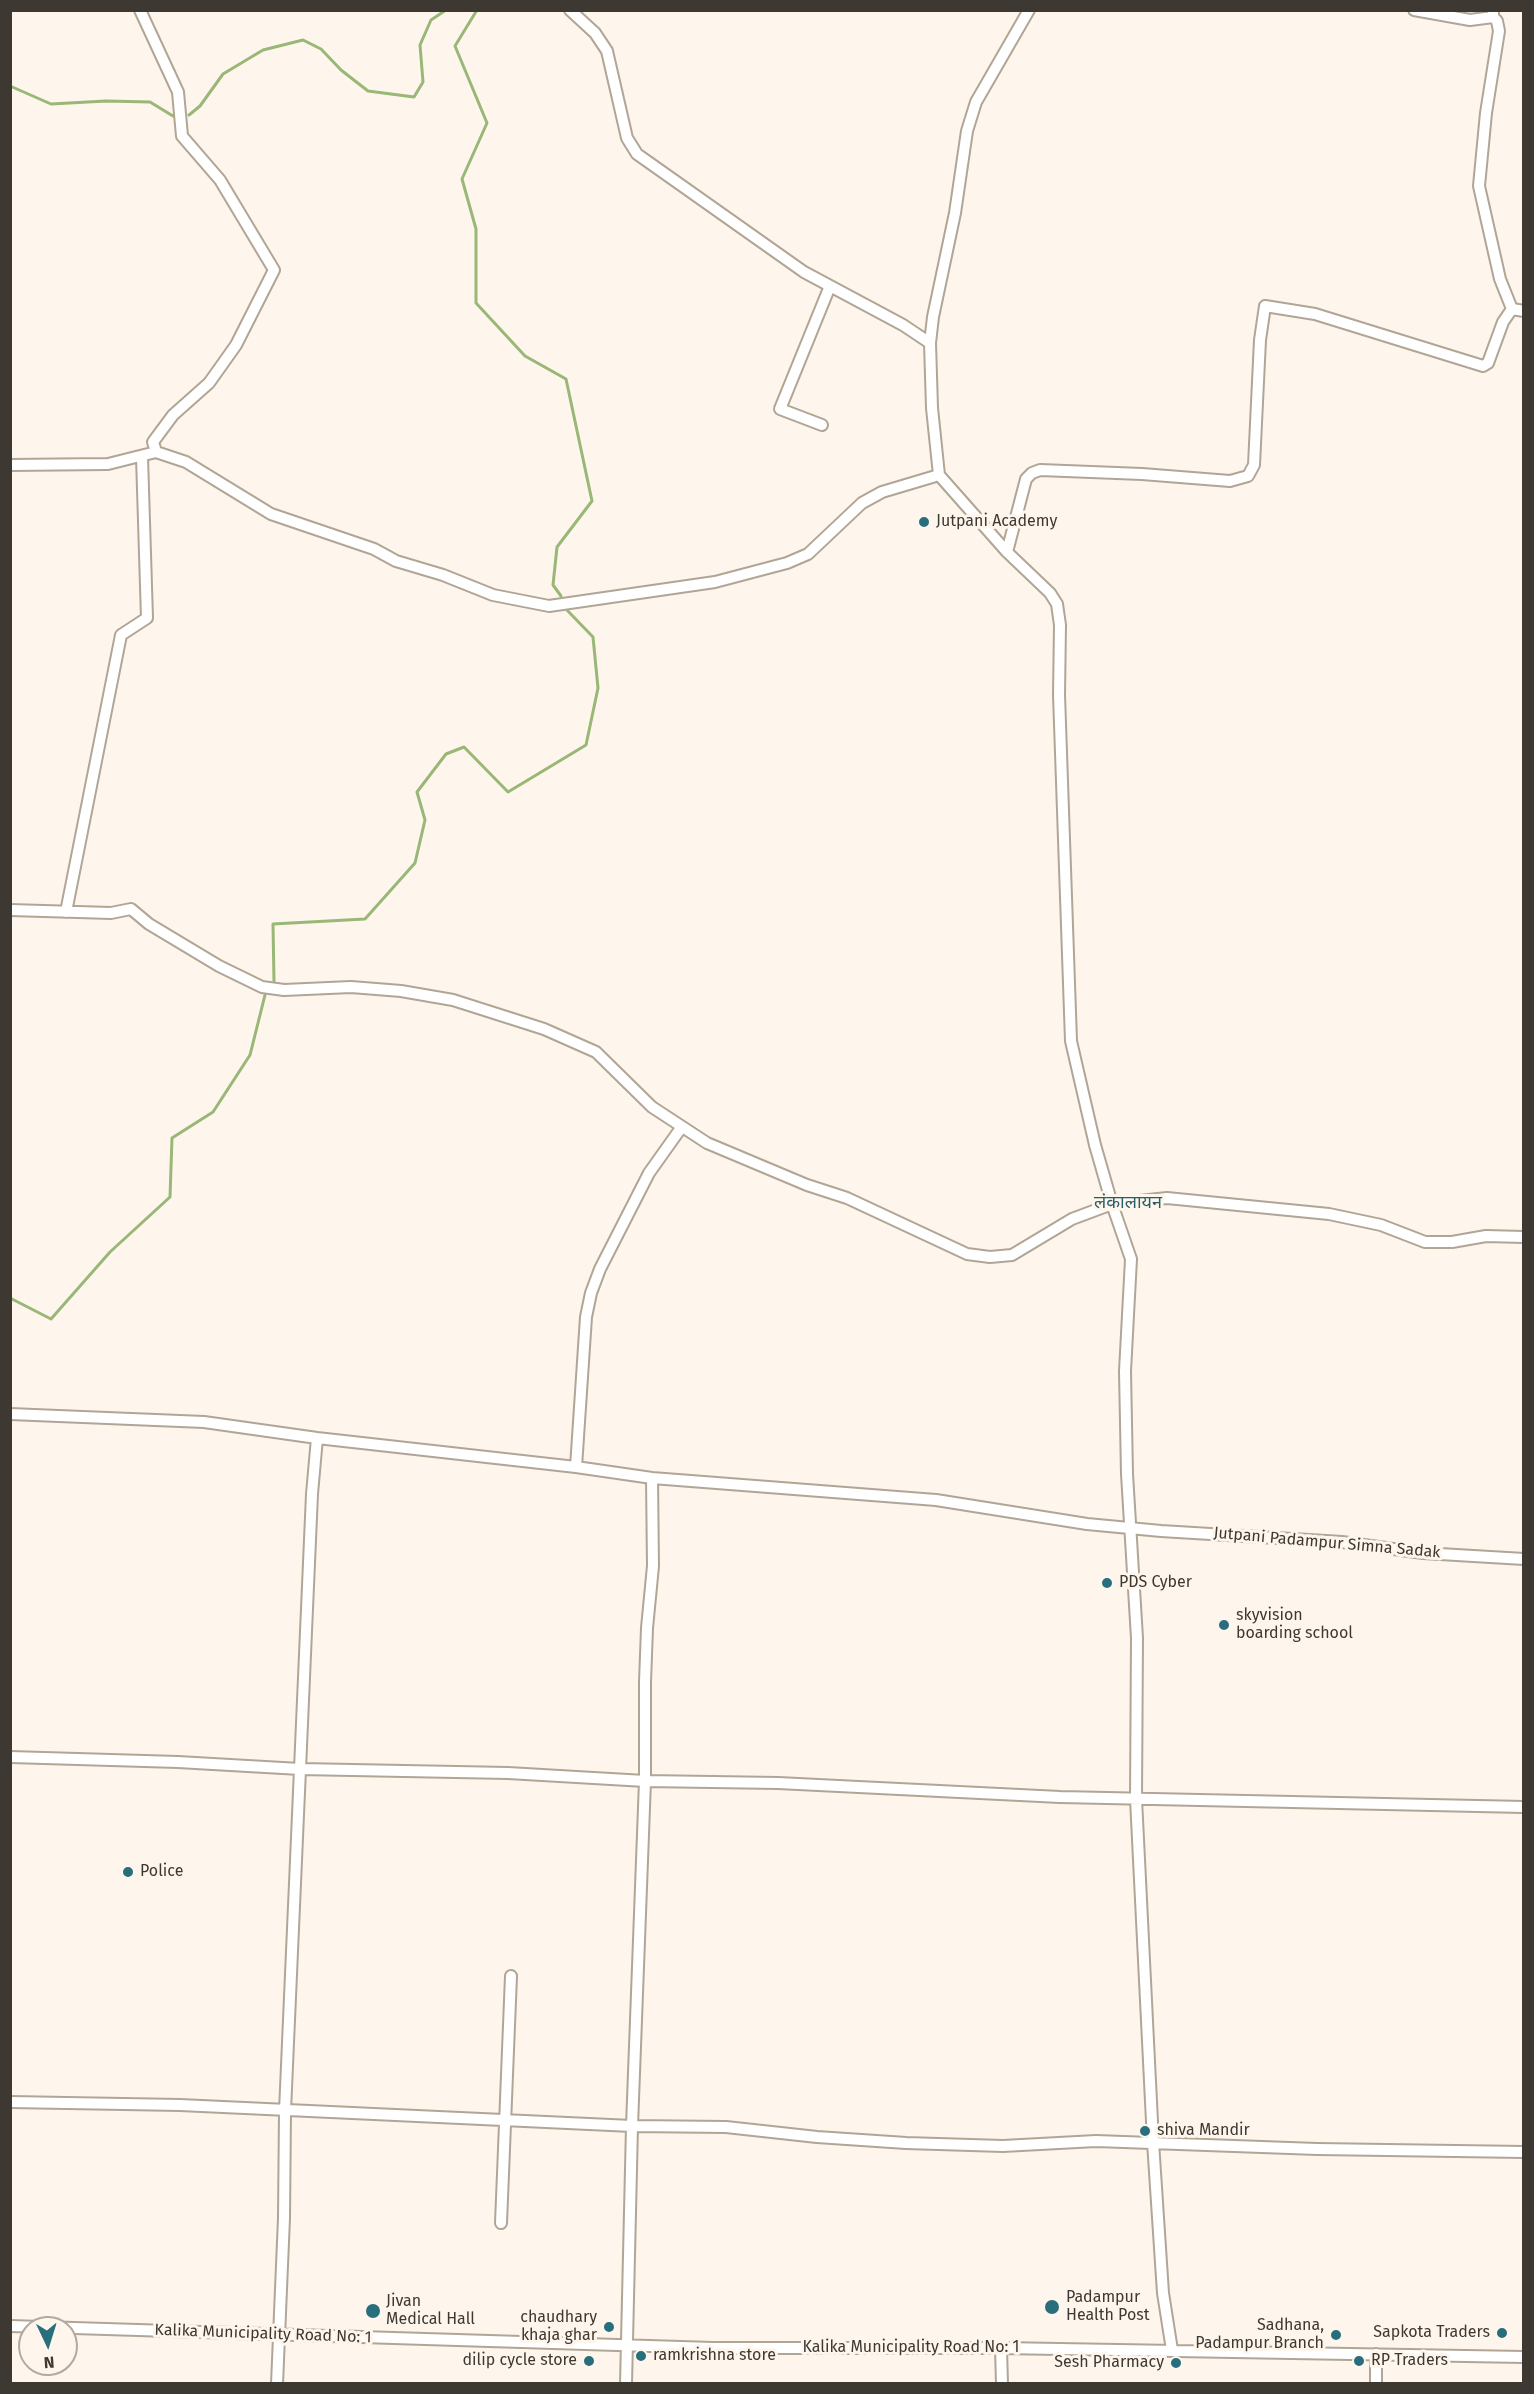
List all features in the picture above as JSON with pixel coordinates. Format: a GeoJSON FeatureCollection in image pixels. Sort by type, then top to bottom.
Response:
{"type":"FeatureCollection","features":[{"type":"Feature","properties":{"kind":"street"},"geometry":{"type":"LineString","coordinates":[[140,10],[178,92],[182,136],[220,180],[274,270],[236,345],[208,383],[167,424],[153,442],[156,453]]}},
{"type":"Feature","properties":{"kind":"street"},"geometry":{"type":"LineString","coordinates":[[570,10],[595,33],[607,51],[627,138],[637,154],[804,272],[903,325],[930,343]]}},
{"type":"Feature","properties":{"kind":"street"},"geometry":{"type":"LineString","coordinates":[[1029,10],[976,102],[967,131],[955,213],[933,317],[930,343],[932,408],[939,475],[1006,552],[1050,593],[1057,604],[1060,625],[1059,706],[1071,1041],[1095,1146],[1131,1259],[1125,1371],[1130,1527],[1137,1638],[1136,1799],[1153,2142],[1163,2293],[1172,2350]]}},
{"type":"Feature","properties":{"kind":"street"},"geometry":{"type":"LineString","coordinates":[[1414,10],[1470,20],[1493,14],[1497,21],[1499,31],[1486,113],[1479,186],[1500,279],[1512,309]]}},
{"type":"Feature","properties":{"kind":"street"},"geometry":{"type":"LineString","coordinates":[[822,425],[780,409],[830,286]]}},
{"type":"Feature","properties":{"kind":"street"},"geometry":{"type":"LineString","coordinates":[[1006,552],[1026,479],[1032,473],[1040,470],[1131,473],[1230,481],[1248,476],[1254,465],[1259,351],[1265,306],[1315,314],[1483,366],[1488,363],[1500,330],[1512,309]]}},
{"type":"Feature","properties":{"kind":"street"},"geometry":{"type":"LineString","coordinates":[[1512,309],[1524,311]]}},
{"type":"Feature","properties":{"kind":"street"},"geometry":{"type":"LineString","coordinates":[[10,465],[108,464],[156,453],[186,462],[271,514],[374,549],[396,561],[443,575],[493,595],[549,606],[715,582],[787,563],[808,554],[862,503],[882,492],[939,475]]}},
{"type":"Feature","properties":{"kind":"street"},"geometry":{"type":"LineString","coordinates":[[66,912],[121,635],[147,618],[142,457]]}},
{"type":"Feature","properties":{"kind":"street"},"geometry":{"type":"LineString","coordinates":[[10,909],[111,913],[131,909],[149,924],[219,966],[262,987],[284,990],[351,987],[401,991],[453,1000],[544,1029],[596,1052],[652,1107],[707,1143],[807,1185],[847,1198],[967,1254],[990,1257],[1012,1255],[1072,1219],[1112,1204],[1167,1198],[1329,1214],[1381,1225],[1425,1242],[1452,1242],[1486,1236],[1524,1237]]}},
{"type":"Feature","properties":{"kind":"street"},"geometry":{"type":"LineString","coordinates":[[576,1467],[586,1317],[591,1293],[600,1269],[649,1173],[681,1128]]}},
{"type":"Feature","properties":{"kind":"street"},"geometry":{"type":"LineString","coordinates":[[10,1414],[204,1422],[317,1438],[312,1494],[285,2111],[277,2384]]}},
{"type":"Feature","properties":{"kind":"street","name":"Jutpani Padampur Simna Sadak"},"geometry":{"type":"LineString","coordinates":[[317,1438],[576,1467],[652,1478],[936,1500],[1087,1524],[1342,1542],[1423,1553],[1524,1559]]}},
{"type":"Feature","properties":{"kind":"street"},"geometry":{"type":"LineString","coordinates":[[626,2384],[632,2126],[645,1781],[646,1639],[653,1566],[652,1478]]}},
{"type":"Feature","properties":{"kind":"street"},"geometry":{"type":"LineString","coordinates":[[10,1757],[178,1762],[300,1769],[497,1773],[645,1781],[778,1783],[1136,1799],[1524,1807]]}},
{"type":"Feature","properties":{"kind":"street"},"geometry":{"type":"LineString","coordinates":[[501,2223],[511,1976]]}},
{"type":"Feature","properties":{"kind":"street"},"geometry":{"type":"LineString","coordinates":[[10,2102],[180,2105],[632,2126],[745,2128],[818,2137],[992,2145],[1096,2141],[1317,2149],[1524,2152]]}},
{"type":"Feature","properties":{"kind":"street","name":"Kalika Municipality Road No: 1"},"geometry":{"type":"LineString","coordinates":[[10,2325],[280,2336],[713,2348],[1001,2348],[1524,2357]]}},
{"type":"Feature","properties":{"kind":"street"},"geometry":{"type":"LineString","coordinates":[[1001,2348],[1002,2384]]}},
{"type":"Feature","properties":{"kind":"street"},"geometry":{"type":"LineString","coordinates":[[1376,2354],[1376,2384]]}},
{"type":"Feature","properties":{"kind":"waterway"},"geometry":{"type":"LineString","coordinates":[[189,115],[200,106],[223,74],[263,50],[303,40],[321,49],[341,70],[368,91],[414,97],[423,82],[420,45],[431,20],[446,10]]}},
{"type":"Feature","properties":{"kind":"waterway"},"geometry":{"type":"LineString","coordinates":[[477,10],[455,46],[487,123],[462,179],[476,229],[476,303],[525,356],[566,379],[592,501],[557,547],[553,585],[561,596]]}},
{"type":"Feature","properties":{"kind":"waterway"},"geometry":{"type":"LineString","coordinates":[[10,86],[51,104],[106,101],[150,102],[173,116],[178,116]]}},
{"type":"Feature","properties":{"kind":"waterway"},"geometry":{"type":"LineString","coordinates":[[274,982],[273,924],[365,919],[415,863],[425,820],[417,792],[446,754],[464,747],[508,792],[586,745],[598,688],[593,637],[565,608]]}},
{"type":"Feature","properties":{"kind":"waterway"},"geometry":{"type":"LineString","coordinates":[[10,1298],[51,1319],[110,1252],[170,1197],[172,1138],[213,1112],[250,1055],[265,995]]}},
{"type":"Feature","properties":{"kind":"place","name":"Jutpani Academy"},"geometry":{"type":"Point","coordinates":[924,522]}},
{"type":"Feature","properties":{"kind":"place","name":"PDS Cyber"},"geometry":{"type":"Point","coordinates":[1107,1583]}},
{"type":"Feature","properties":{"kind":"place","name":"skyvision boarding school"},"geometry":{"type":"Point","coordinates":[1224,1625]}},
{"type":"Feature","properties":{"kind":"place","name":"Police"},"geometry":{"type":"Point","coordinates":[128,1872]}},
{"type":"Feature","properties":{"kind":"place","name":"shiva Mandir"},"geometry":{"type":"Point","coordinates":[1145,2131]}},
{"type":"Feature","properties":{"kind":"place","name":"Padampur Health Post"},"geometry":{"type":"Point","coordinates":[1052,2307]}},
{"type":"Feature","properties":{"kind":"place","name":"Jivan Medical Hall"},"geometry":{"type":"Point","coordinates":[373,2311]}},
{"type":"Feature","properties":{"kind":"place","name":"chaudhary khaja ghar"},"geometry":{"type":"Point","coordinates":[609,2327]}},
{"type":"Feature","properties":{"kind":"place","name":"Sapkota Traders"},"geometry":{"type":"Point","coordinates":[1502,2333]}},
{"type":"Feature","properties":{"kind":"place","name":"Sadhana, Padampur Branch"},"geometry":{"type":"Point","coordinates":[1336,2335]}},
{"type":"Feature","properties":{"kind":"place","name":"ramkrishna store"},"geometry":{"type":"Point","coordinates":[641,2356]}},
{"type":"Feature","properties":{"kind":"place","name":"dilip cycle store"},"geometry":{"type":"Point","coordinates":[589,2361]}},
{"type":"Feature","properties":{"kind":"place","name":"RP Traders"},"geometry":{"type":"Point","coordinates":[1359,2361]}},
{"type":"Feature","properties":{"kind":"place","name":"Sesh Pharmacy"},"geometry":{"type":"Point","coordinates":[1176,2363]}},
{"type":"Feature","properties":{"kind":"district","name":"लंकालायन"},"geometry":{"type":"Point","coordinates":[1128,1203]}}]}
